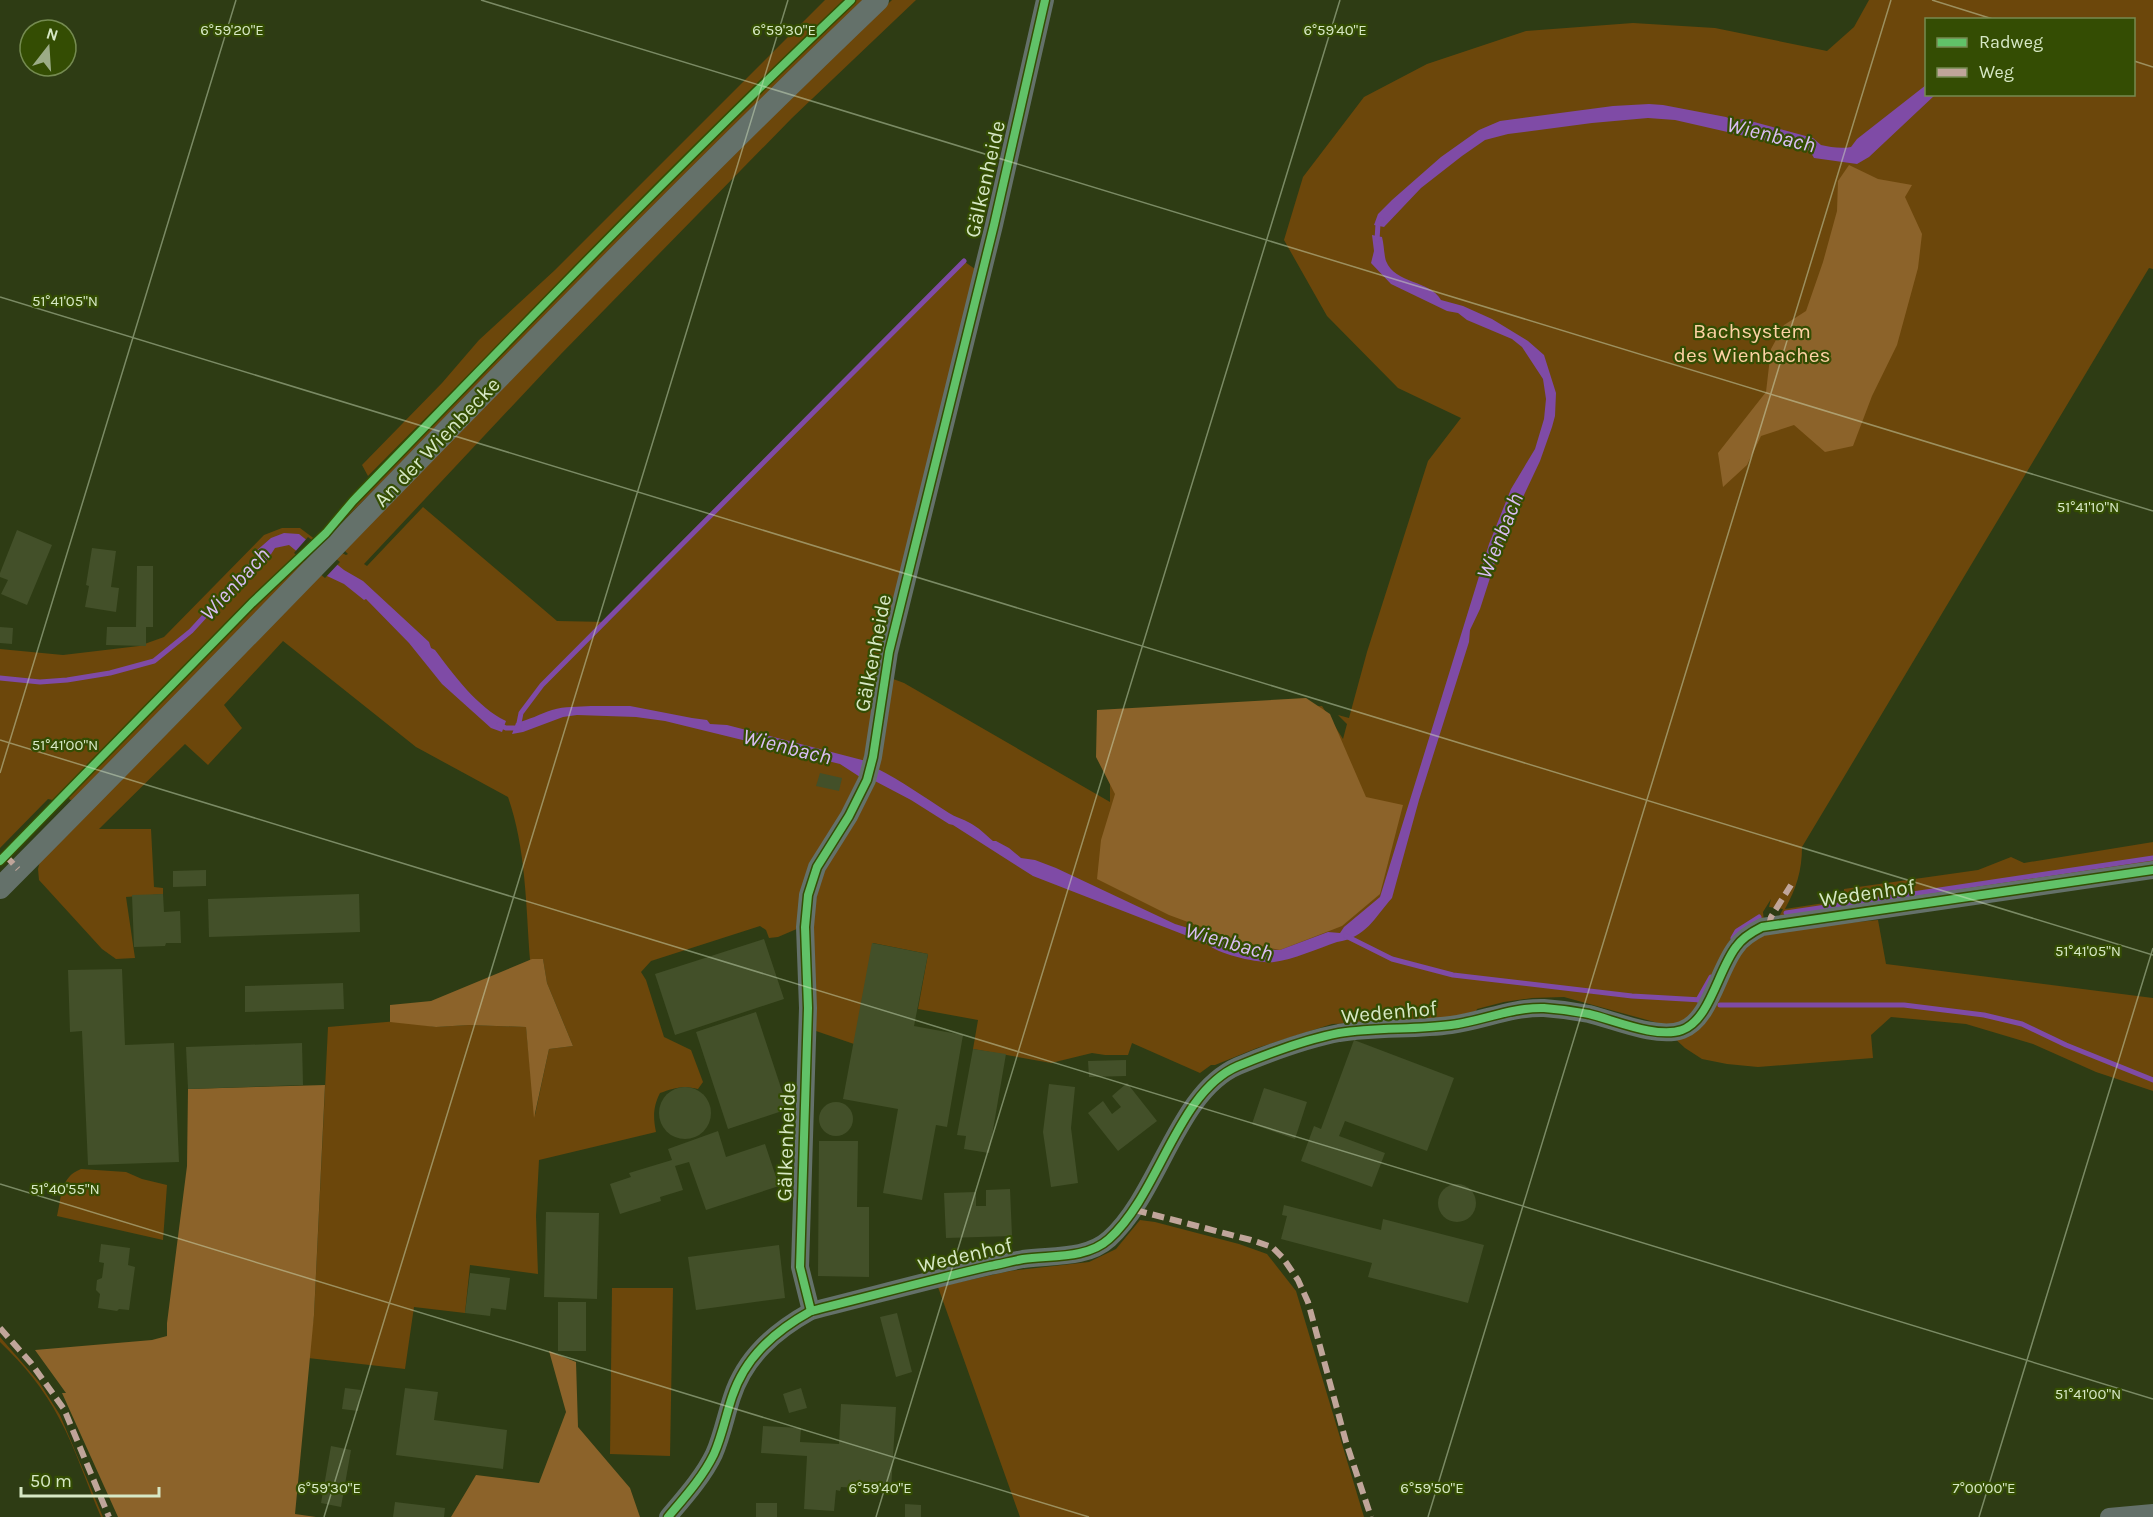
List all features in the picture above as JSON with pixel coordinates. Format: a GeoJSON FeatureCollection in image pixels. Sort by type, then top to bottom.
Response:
{"type":"FeatureCollection","features":[{"type":"Feature","properties":{"kind":"street","name":"An der Wienbecke"},"geometry":{"type":"LineString","coordinates":[[0,888],[770,104],[878,0]]}},
{"type":"Feature","properties":{"kind":"street","name":"Gälkenheide"},"geometry":{"type":"LineString","coordinates":[[811,1311],[800,1267],[808,1019],[806,911],[808,895],[817,867],[849,816],[865,785],[873,757],[889,652],[994,225],[1045,0]]}},
{"type":"Feature","properties":{"kind":"street","name":"Wedenhof"},"geometry":{"type":"LineString","coordinates":[[672,1515],[714,1454],[734,1393],[745,1368],[758,1350],[790,1323],[811,1311],[992,1266],[1068,1255],[1098,1247],[1108,1240],[1135,1210],[1204,1089],[1236,1067],[1337,1034],[1455,1025],[1528,1008],[1589,1014],[1663,1032],[1679,1031],[1693,1025],[1736,947],[1752,932],[1762,927],[2153,870]]}},
{"type":"Feature","properties":{"kind":"street"},"geometry":{"type":"LineString","coordinates":[[2109,1517],[2153,1513]]}},
{"type":"Feature","properties":{"kind":"green space"},"geometry":{"type":"Polygon","coordinates":[[[825,0],[844,0],[368,476],[362,465],[442,383],[479,340],[555,270],[825,0]]]}},
{"type":"Feature","properties":{"kind":"green space"},"geometry":{"type":"Polygon","coordinates":[[[854,0],[864,0],[337,527],[364,493],[676,175],[854,0]]]}},
{"type":"Feature","properties":{"kind":"green space","name":"Bachsystem des Wienbaches"},"geometry":{"type":"Polygon","coordinates":[[[892,0],[916,0],[792,118],[561,354],[364,564],[367,566],[423,507],[557,621],[608,622],[965,262],[975,269],[877,673],[904,683],[1110,802],[1110,727],[1322,706],[1343,739],[1347,724],[1338,715],[1349,718],[1367,652],[1428,461],[1461,418],[1398,388],[1327,316],[1284,240],[1303,177],[1364,97],[1427,64],[1526,31],[1633,23],[1715,28],[1827,51],[1854,27],[1869,0],[2153,0],[2153,269],[2149,268],[1802,847],[1798,879],[1785,909],[1844,900],[1844,889],[1978,870],[2011,857],[2024,863],[2153,842],[2153,866],[1779,917],[1783,909],[1769,907],[1771,899],[1763,912],[1765,931],[1878,920],[1886,964],[2153,998],[2153,1091],[2096,1072],[2033,1044],[1966,1024],[1891,1017],[1871,1035],[1873,1058],[1758,1067],[1727,1064],[1702,1059],[1685,1048],[1658,1023],[1564,997],[1504,1002],[1438,1020],[1332,1024],[1211,1065],[1200,1073],[1132,1043],[1128,1055],[1092,1053],[1051,1063],[973,1049],[978,1020],[918,1009],[928,954],[873,943],[854,1044],[816,1031],[811,927],[826,844],[799,928],[778,937],[769,938],[766,930],[760,926],[651,961],[641,972],[646,980],[664,1037],[691,1050],[703,1082],[698,1089],[678,1088],[660,1093],[654,1112],[656,1132],[539,1160],[536,1216],[538,1274],[470,1265],[465,1313],[414,1307],[405,1369],[308,1358],[314,1315],[328,1027],[398,1021],[436,1027],[469,1025],[526,1027],[535,1115],[549,1049],[573,1046],[547,983],[543,959],[530,960],[522,857],[508,797],[416,747],[283,641],[224,705],[242,728],[208,765],[185,744],[99,829],[151,829],[154,887],[163,888],[163,894],[126,897],[135,958],[116,959],[102,949],[39,880],[40,861],[73,800],[70,800],[68,796],[57,801],[48,799],[0,848],[0,649],[63,655],[139,646],[164,637],[264,535],[282,528],[300,528],[316,540],[348,554],[344,550],[753,135],[892,0]]]}},
{"type":"Feature","properties":{"kind":"green space"},"geometry":{"type":"Polygon","coordinates":[[[81,1169],[126,1172],[142,1179],[167,1185],[163,1240],[57,1216],[65,1182],[74,1172],[81,1169]]]}},
{"type":"Feature","properties":{"kind":"green space"},"geometry":{"type":"Polygon","coordinates":[[[1140,1220],[1239,1244],[1267,1254],[1296,1291],[1364,1517],[1020,1517],[938,1287],[1010,1271],[1089,1262],[1116,1249],[1140,1220]]]}},
{"type":"Feature","properties":{"kind":"green space"},"geometry":{"type":"Polygon","coordinates":[[[612,1288],[673,1288],[670,1456],[610,1454],[612,1288]]]}},
{"type":"Feature","properties":{"kind":"green space"},"geometry":{"type":"Polygon","coordinates":[[[0,1337],[39,1382],[60,1415],[103,1517],[101,1517],[71,1442],[53,1407],[33,1378],[0,1342],[0,1337]]]}},
{"type":"Feature","properties":{"kind":"shaded area"},"geometry":{"type":"Polygon","coordinates":[[[1849,165],[1878,179],[1912,185],[1905,197],[1922,234],[1918,268],[1897,345],[1872,396],[1853,446],[1825,452],[1794,425],[1761,436],[1747,465],[1723,487],[1718,453],[1766,392],[1771,349],[1784,325],[1806,311],[1837,211],[1838,181],[1849,165]]]}},
{"type":"Feature","properties":{"kind":"shaded area"},"geometry":{"type":"Polygon","coordinates":[[[1306,698],[1330,714],[1366,797],[1403,805],[1380,894],[1342,926],[1280,950],[1242,942],[1169,915],[1097,879],[1101,840],[1115,794],[1096,757],[1097,710],[1306,698]]]}},
{"type":"Feature","properties":{"kind":"shaded area"},"geometry":{"type":"Polygon","coordinates":[[[532,959],[543,959],[547,983],[573,1046],[549,1049],[534,1118],[526,1027],[469,1025],[436,1027],[390,1022],[390,1005],[431,1001],[532,959]]]}},
{"type":"Feature","properties":{"kind":"shaded area"},"geometry":{"type":"Polygon","coordinates":[[[325,1085],[314,1315],[295,1514],[316,1517],[118,1517],[62,1393],[66,1393],[35,1350],[152,1340],[167,1336],[187,1166],[188,1089],[325,1085]]]}},
{"type":"Feature","properties":{"kind":"shaded area"},"geometry":{"type":"Polygon","coordinates":[[[549,1351],[576,1362],[578,1427],[630,1488],[640,1517],[451,1517],[476,1475],[539,1483],[566,1412],[549,1351]]]}},
{"type":"Feature","properties":{"kind":"water"},"geometry":{"type":"Polygon","coordinates":[[[1925,86],[1925,96],[1934,96],[1869,157],[1857,164],[1814,158],[1810,151],[1675,120],[1648,118],[1508,134],[1485,140],[1421,188],[1384,227],[1374,225],[1378,214],[1441,157],[1479,130],[1500,121],[1613,106],[1649,104],[1726,117],[1734,121],[1743,119],[1813,138],[1821,145],[1836,148],[1851,147],[1857,139],[1925,86]]]}},
{"type":"Feature","properties":{"kind":"water"},"geometry":{"type":"Polygon","coordinates":[[[1372,235],[1382,237],[1386,261],[1397,274],[1429,289],[1441,300],[1463,306],[1492,319],[1528,341],[1544,355],[1556,393],[1555,416],[1540,461],[1501,544],[1480,609],[1470,630],[1469,642],[1419,800],[1392,898],[1369,926],[1347,940],[1281,961],[1268,962],[1239,958],[1033,876],[953,825],[873,780],[876,768],[973,825],[993,841],[1009,848],[1021,858],[1035,860],[1056,868],[1175,924],[1250,949],[1280,950],[1328,932],[1340,933],[1380,897],[1489,544],[1511,489],[1535,449],[1544,419],[1546,399],[1543,379],[1522,347],[1512,339],[1391,284],[1371,263],[1374,251],[1372,235]]]}},
{"type":"Feature","properties":{"kind":"water"},"geometry":{"type":"Polygon","coordinates":[[[284,533],[299,534],[344,570],[363,581],[429,642],[431,648],[458,680],[485,708],[506,721],[502,732],[491,728],[442,684],[409,643],[366,599],[364,600],[344,584],[327,576],[289,545],[275,548],[266,562],[255,552],[271,538],[284,533]]]}},
{"type":"Feature","properties":{"kind":"water"},"geometry":{"type":"Polygon","coordinates":[[[591,706],[630,706],[707,720],[710,724],[727,725],[866,761],[860,777],[840,764],[665,721],[636,717],[577,715],[563,717],[512,734],[516,723],[552,710],[591,706]]]}},
{"type":"Feature","properties":{"kind":"pier"},"geometry":{"type":"Polygon","coordinates":[[[308,537],[340,562],[325,578],[294,553],[308,537]]]}},
{"type":"Feature","properties":{"kind":"building"},"geometry":{"type":"Polygon","coordinates":[[[17,530],[52,545],[27,605],[1,594],[8,580],[0,577],[0,573],[17,530]]]}},
{"type":"Feature","properties":{"kind":"building"},"geometry":{"type":"Polygon","coordinates":[[[92,548],[116,551],[111,587],[119,588],[116,612],[85,607],[92,548]]]}},
{"type":"Feature","properties":{"kind":"building"},"geometry":{"type":"Polygon","coordinates":[[[137,566],[153,566],[153,627],[146,627],[146,646],[106,645],[107,627],[136,627],[137,566]]]}},
{"type":"Feature","properties":{"kind":"building"},"geometry":{"type":"Polygon","coordinates":[[[0,627],[13,628],[12,644],[0,643],[0,627]]]}},
{"type":"Feature","properties":{"kind":"building"},"geometry":{"type":"Polygon","coordinates":[[[820,773],[842,778],[839,791],[816,786],[820,773]]]}},
{"type":"Feature","properties":{"kind":"building"},"geometry":{"type":"Polygon","coordinates":[[[206,870],[206,886],[173,887],[173,871],[206,870]]]}},
{"type":"Feature","properties":{"kind":"building"},"geometry":{"type":"Polygon","coordinates":[[[163,894],[164,912],[180,911],[181,943],[134,947],[132,895],[163,894]]]}},
{"type":"Feature","properties":{"kind":"building"},"geometry":{"type":"Polygon","coordinates":[[[359,894],[360,932],[209,937],[208,899],[359,894]]]}},
{"type":"Feature","properties":{"kind":"building"},"geometry":{"type":"Polygon","coordinates":[[[764,939],[784,999],[675,1035],[655,974],[764,939]]]}},
{"type":"Feature","properties":{"kind":"building"},"geometry":{"type":"Polygon","coordinates":[[[872,943],[928,954],[914,1026],[963,1035],[947,1127],[936,1125],[922,1200],[883,1193],[898,1109],[843,1099],[872,943]]]}},
{"type":"Feature","properties":{"kind":"building"},"geometry":{"type":"Polygon","coordinates":[[[122,969],[125,1045],[174,1043],[179,1162],[88,1165],[82,1031],[70,1032],[68,970],[122,969]]]}},
{"type":"Feature","properties":{"kind":"building"},"geometry":{"type":"Polygon","coordinates":[[[343,983],[344,1009],[245,1012],[245,986],[343,983]]]}},
{"type":"Feature","properties":{"kind":"building"},"geometry":{"type":"Polygon","coordinates":[[[756,1012],[788,1109],[728,1129],[696,1032],[756,1012]]]}},
{"type":"Feature","properties":{"kind":"building"},"geometry":{"type":"Polygon","coordinates":[[[1354,1040],[1454,1078],[1427,1151],[1345,1121],[1339,1136],[1385,1153],[1372,1187],[1301,1161],[1314,1126],[1321,1129],[1354,1040]]]}},
{"type":"Feature","properties":{"kind":"building"},"geometry":{"type":"Polygon","coordinates":[[[302,1043],[303,1085],[188,1089],[186,1047],[302,1043]]]}},
{"type":"Feature","properties":{"kind":"building"},"geometry":{"type":"Polygon","coordinates":[[[973,1049],[1006,1054],[989,1153],[964,1149],[966,1136],[957,1135],[973,1049]]]}},
{"type":"Feature","properties":{"kind":"building"},"geometry":{"type":"Polygon","coordinates":[[[1126,1060],[1126,1076],[1089,1077],[1088,1061],[1126,1060]]]}},
{"type":"Feature","properties":{"kind":"building"},"geometry":{"type":"Polygon","coordinates":[[[1127,1083],[1157,1121],[1118,1151],[1088,1113],[1103,1101],[1112,1114],[1121,1107],[1112,1096],[1127,1083]]]}},
{"type":"Feature","properties":{"kind":"building"},"geometry":{"type":"Polygon","coordinates":[[[1049,1084],[1075,1087],[1071,1128],[1078,1183],[1051,1187],[1043,1132],[1049,1084]]]}},
{"type":"Feature","properties":{"kind":"building"},"geometry":{"type":"Polygon","coordinates":[[[680,1087],[690,1087],[699,1091],[707,1099],[711,1113],[707,1127],[699,1135],[690,1139],[680,1139],[671,1135],[663,1127],[659,1118],[659,1108],[663,1099],[671,1091],[680,1087]]]}},
{"type":"Feature","properties":{"kind":"building"},"geometry":{"type":"Polygon","coordinates":[[[1264,1088],[1307,1102],[1295,1139],[1252,1124],[1264,1088]]]}},
{"type":"Feature","properties":{"kind":"building"},"geometry":{"type":"Polygon","coordinates":[[[836,1102],[848,1107],[853,1119],[848,1131],[836,1136],[824,1131],[819,1119],[824,1107],[836,1102]]]}},
{"type":"Feature","properties":{"kind":"building"},"geometry":{"type":"Polygon","coordinates":[[[718,1131],[726,1157],[765,1144],[779,1186],[706,1210],[689,1162],[675,1166],[683,1190],[660,1197],[661,1201],[620,1214],[610,1184],[631,1177],[629,1173],[672,1160],[668,1149],[718,1131]]]}},
{"type":"Feature","properties":{"kind":"building"},"geometry":{"type":"Polygon","coordinates":[[[819,1141],[858,1141],[857,1207],[869,1207],[869,1277],[818,1276],[819,1141]]]}},
{"type":"Feature","properties":{"kind":"building"},"geometry":{"type":"Polygon","coordinates":[[[1457,1184],[1470,1190],[1476,1203],[1470,1216],[1457,1222],[1444,1216],[1438,1203],[1444,1190],[1457,1184]]]}},
{"type":"Feature","properties":{"kind":"building"},"geometry":{"type":"Polygon","coordinates":[[[1010,1189],[1012,1236],[946,1238],[944,1193],[976,1192],[976,1206],[986,1206],[986,1190],[1010,1189]]]}},
{"type":"Feature","properties":{"kind":"building"},"geometry":{"type":"Polygon","coordinates":[[[1284,1205],[1381,1230],[1383,1219],[1484,1245],[1468,1303],[1368,1277],[1372,1263],[1281,1239],[1287,1216],[1282,1215],[1284,1205]]]}},
{"type":"Feature","properties":{"kind":"building"},"geometry":{"type":"Polygon","coordinates":[[[546,1212],[599,1213],[597,1299],[544,1297],[546,1212]]]}},
{"type":"Feature","properties":{"kind":"building"},"geometry":{"type":"Polygon","coordinates":[[[101,1244],[130,1248],[128,1265],[135,1267],[129,1310],[98,1308],[100,1294],[96,1290],[97,1280],[102,1278],[104,1263],[99,1262],[101,1244]]]}},
{"type":"Feature","properties":{"kind":"building"},"geometry":{"type":"Polygon","coordinates":[[[779,1245],[785,1298],[696,1310],[688,1257],[779,1245]]]}},
{"type":"Feature","properties":{"kind":"building"},"geometry":{"type":"Polygon","coordinates":[[[470,1273],[510,1278],[506,1310],[491,1308],[490,1316],[465,1313],[470,1273]]]}},
{"type":"Feature","properties":{"kind":"building"},"geometry":{"type":"Polygon","coordinates":[[[558,1302],[586,1302],[586,1351],[558,1351],[558,1302]]]}},
{"type":"Feature","properties":{"kind":"building"},"geometry":{"type":"Polygon","coordinates":[[[897,1313],[912,1372],[896,1377],[880,1317],[897,1313]]]}},
{"type":"Feature","properties":{"kind":"building"},"geometry":{"type":"Polygon","coordinates":[[[345,1388],[361,1390],[358,1411],[342,1409],[345,1388]]]}},
{"type":"Feature","properties":{"kind":"building"},"geometry":{"type":"Polygon","coordinates":[[[405,1388],[438,1392],[434,1420],[507,1430],[503,1469],[396,1455],[405,1388]]]}},
{"type":"Feature","properties":{"kind":"building"},"geometry":{"type":"Polygon","coordinates":[[[801,1388],[807,1408],[789,1413],[783,1394],[801,1388]]]}},
{"type":"Feature","properties":{"kind":"building"},"geometry":{"type":"Polygon","coordinates":[[[841,1404],[896,1407],[891,1490],[841,1487],[840,1491],[836,1490],[834,1511],[804,1509],[807,1456],[761,1453],[763,1426],[801,1428],[800,1442],[839,1444],[841,1404]]]}},
{"type":"Feature","properties":{"kind":"building"},"geometry":{"type":"Polygon","coordinates":[[[331,1446],[351,1450],[341,1507],[321,1503],[331,1446]]]}},
{"type":"Feature","properties":{"kind":"building"},"geometry":{"type":"Polygon","coordinates":[[[395,1502],[445,1508],[444,1517],[393,1517],[395,1502]]]}},
{"type":"Feature","properties":{"kind":"building"},"geometry":{"type":"Polygon","coordinates":[[[756,1503],[777,1503],[777,1517],[756,1517],[756,1503]]]}},
{"type":"Feature","properties":{"kind":"building"},"geometry":{"type":"Polygon","coordinates":[[[905,1504],[921,1505],[921,1517],[905,1517],[905,1504]]]}},
{"type":"Feature","properties":{"kind":"waterway","name":"Wienbach"},"geometry":{"type":"LineString","coordinates":[[1377,240],[1378,224],[1381,220]]}},
{"type":"Feature","properties":{"kind":"waterway"},"geometry":{"type":"LineString","coordinates":[[518,728],[521,713],[542,685],[964,261]]}},
{"type":"Feature","properties":{"kind":"waterway","name":"Wienbach"},"geometry":{"type":"LineString","coordinates":[[0,678],[40,682],[67,680],[110,673],[154,661],[191,631],[264,551]]}},
{"type":"Feature","properties":{"kind":"waterway","name":"Wienbach"},"geometry":{"type":"LineString","coordinates":[[499,725],[506,728],[519,728]]}},
{"type":"Feature","properties":{"kind":"waterway"},"geometry":{"type":"LineString","coordinates":[[1786,913],[2153,858]]}},
{"type":"Feature","properties":{"kind":"waterway"},"geometry":{"type":"LineString","coordinates":[[1733,938],[1737,931],[1759,917]]}},
{"type":"Feature","properties":{"kind":"waterway"},"geometry":{"type":"LineString","coordinates":[[1346,936],[1392,959],[1453,975],[1632,996],[1702,1000]]}},
{"type":"Feature","properties":{"kind":"waterway"},"geometry":{"type":"LineString","coordinates":[[1698,1000],[1711,977]]}},
{"type":"Feature","properties":{"kind":"waterway"},"geometry":{"type":"LineString","coordinates":[[1720,1005],[1904,1005],[1984,1015],[2022,1024],[2066,1045],[2153,1080]]}},
{"type":"Feature","properties":{"kind":"marked path"},"geometry":{"type":"LineString","coordinates":[[5,855],[18,869]]}},
{"type":"Feature","properties":{"kind":"marked path"},"geometry":{"type":"LineString","coordinates":[[1769,926],[1771,917],[1791,885]]}},
{"type":"Feature","properties":{"kind":"marked path"},"geometry":{"type":"LineString","coordinates":[[1135,1210],[1251,1240],[1272,1247],[1283,1258],[1298,1280],[1308,1302],[1346,1442],[1371,1517]]}},
{"type":"Feature","properties":{"kind":"marked path"},"geometry":{"type":"LineString","coordinates":[[0,1328],[31,1363],[64,1409],[109,1517]]}},
{"type":"Feature","properties":{"kind":"cycle path"},"geometry":{"type":"LineString","coordinates":[[0,861],[252,603],[326,533],[353,501],[599,248],[851,0]]}},
{"type":"Feature","properties":{"kind":"cycle path"},"geometry":{"type":"LineString","coordinates":[[811,1311],[800,1267],[808,1008],[805,927],[808,895],[817,867],[849,816],[867,780],[873,757],[889,652],[994,225],[1045,0]]}},
{"type":"Feature","properties":{"kind":"cycle path"},"geometry":{"type":"LineString","coordinates":[[668,1517],[710,1463],[732,1397],[753,1357],[785,1327],[811,1311],[990,1266],[1023,1259],[1080,1253],[1100,1245],[1109,1239],[1127,1219],[1199,1098],[1217,1079],[1238,1066],[1288,1047],[1339,1033],[1451,1025],[1532,1008],[1583,1013],[1636,1028],[1660,1032],[1682,1030],[1692,1025],[1700,1016],[1738,944],[1762,927],[2153,870]]}}]}
